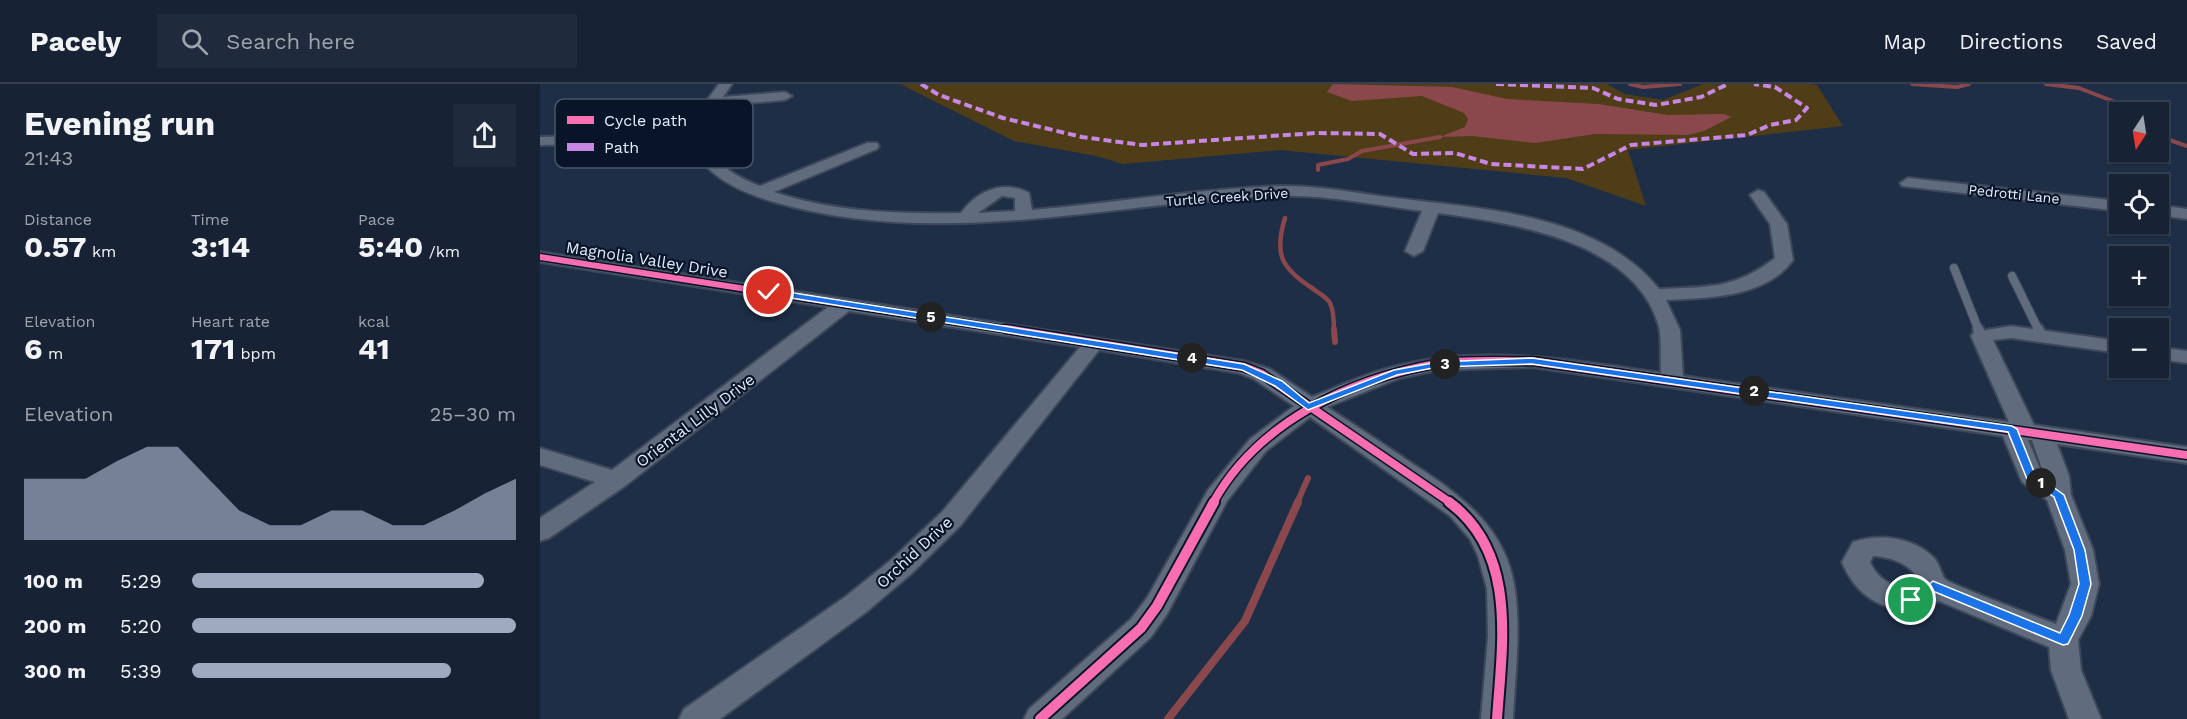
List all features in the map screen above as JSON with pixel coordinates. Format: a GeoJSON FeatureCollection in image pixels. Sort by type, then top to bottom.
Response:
{"type":"FeatureCollection","features":[{"type":"Feature","properties":{"kind":"street"},"geometry":{"type":"LineString","coordinates":[[714,99],[726,84]]}},
{"type":"Feature","properties":{"kind":"street"},"geometry":{"type":"LineString","coordinates":[[748,99],[785,96]]}},
{"type":"Feature","properties":{"kind":"street"},"geometry":{"type":"LineString","coordinates":[[540,141],[555,141]]}},
{"type":"Feature","properties":{"kind":"street"},"geometry":{"type":"LineString","coordinates":[[760,192],[872,146]]}},
{"type":"Feature","properties":{"kind":"street","name":"Turtle Creek Drive"},"geometry":{"type":"LineString","coordinates":[[720,168],[737,182],[760,192],[834,211],[892,218],[1021,214],[1225,195],[1294,191],[1432,207],[1546,227],[1592,244],[1625,265],[1653,295],[1668,325],[1671,380]]}},
{"type":"Feature","properties":{"kind":"street","name":"Pedrotti Lane"},"geometry":{"type":"LineString","coordinates":[[1908,183],[2109,205]]}},
{"type":"Feature","properties":{"kind":"street"},"geometry":{"type":"LineString","coordinates":[[1653,295],[1716,292],[1760,279],[1784,260],[1782,236],[1775,213],[1758,195]]}},
{"type":"Feature","properties":{"kind":"street"},"geometry":{"type":"LineString","coordinates":[[1414,251],[1432,207]]}},
{"type":"Feature","properties":{"kind":"street"},"geometry":{"type":"LineString","coordinates":[[2169,212],[2187,214]]}},
{"type":"Feature","properties":{"kind":"street","name":"Magnolia Valley Drive"},"geometry":{"type":"LineString","coordinates":[[540,256],[1244,367],[1278,384],[1308,407],[1428,486],[1459,509],[1480,532],[1492,556],[1502,589],[1503,636],[1497,719]]}},
{"type":"Feature","properties":{"kind":"street","name":"Oriental Lilly Drive"},"geometry":{"type":"LineString","coordinates":[[540,531],[616,480],[845,304]]}},
{"type":"Feature","properties":{"kind":"street"},"geometry":{"type":"LineString","coordinates":[[2085,719],[2066,670],[2063,640],[2076,616],[2085,584],[2079,550],[2058,495],[2031,476],[2026,431],[1981,336],[2011,332],[2109,346]]}},
{"type":"Feature","properties":{"kind":"street","name":"Orchid Drive"},"geometry":{"type":"LineString","coordinates":[[695,719],[855,605],[901,567],[951,519],[1094,344]]}},
{"type":"Feature","properties":{"kind":"street"},"geometry":{"type":"LineString","coordinates":[[2169,355],[2187,357]]}},
{"type":"Feature","properties":{"kind":"street"},"geometry":{"type":"LineString","coordinates":[[1040,719],[1141,628],[1158,606],[1217,496],[1257,445],[1308,407],[1394,373],[1463,362],[1532,361],[2187,455]]}},
{"type":"Feature","properties":{"kind":"street"},"geometry":{"type":"LineString","coordinates":[[540,456],[616,480]]}},
{"type":"Feature","properties":{"kind":"street"},"geometry":{"type":"LineString","coordinates":[[1933,586],[2063,640]]}},
{"type":"Feature","properties":{"kind":"lane"},"geometry":{"type":"LineString","coordinates":[[1954,268],[1981,336]]}},
{"type":"Feature","properties":{"kind":"lane"},"geometry":{"type":"LineString","coordinates":[[2012,276],[2042,337]]}},
{"type":"Feature","properties":{"kind":"shaded area"},"geometry":{"type":"Polygon","coordinates":[[[900,84],[1607,84],[1625,94],[1663,100],[1703,84],[1811,84],[1817,85],[1843,126],[1628,150],[1646,206],[1566,178],[1280,150],[1123,164],[1096,156],[1014,141],[900,84]]]}},
{"type":"Feature","properties":{"kind":"shaded area"},"geometry":{"type":"Polygon","coordinates":[[[1333,84],[1452,87],[1507,99],[1598,104],[1668,115],[1724,114],[1731,117],[1704,131],[1688,135],[1595,134],[1535,143],[1472,136],[1440,137],[1465,127],[1468,119],[1464,113],[1422,96],[1352,101],[1327,92],[1333,84]]]}},
{"type":"Feature","properties":{"kind":"waterway"},"geometry":{"type":"LineString","coordinates":[[1630,84],[1643,87],[1680,84]]}},
{"type":"Feature","properties":{"kind":"waterway"},"geometry":{"type":"LineString","coordinates":[[1912,84],[1957,87],[1969,84]]}},
{"type":"Feature","properties":{"kind":"waterway"},"geometry":{"type":"LineString","coordinates":[[2046,84],[2079,88],[2115,102]]}},
{"type":"Feature","properties":{"kind":"waterway"},"geometry":{"type":"LineString","coordinates":[[1318,170],[1318,165],[1348,159],[1362,151],[1440,137]]}},
{"type":"Feature","properties":{"kind":"waterway"},"geometry":{"type":"LineString","coordinates":[[2169,140],[2187,146]]}},
{"type":"Feature","properties":{"kind":"waterway"},"geometry":{"type":"LineString","coordinates":[[1285,218],[1280,241],[1283,259],[1293,274],[1328,301],[1333,313],[1334,331]]}},
{"type":"Feature","properties":{"kind":"waterway"},"geometry":{"type":"LineString","coordinates":[[1334,329],[1335,342]]}},
{"type":"Feature","properties":{"kind":"waterway"},"geometry":{"type":"LineString","coordinates":[[1297,503],[1308,478]]}},
{"type":"Feature","properties":{"kind":"waterway"},"geometry":{"type":"LineString","coordinates":[[1168,719],[1245,621],[1298,502]]}},
{"type":"Feature","properties":{"kind":"marked path"},"geometry":{"type":"LineString","coordinates":[[921,84],[939,95],[1003,118],[1082,137],[1142,145],[1172,145],[1206,139],[1259,138],[1316,133],[1380,134],[1413,154],[1455,153],[1491,164],[1583,169],[1631,145],[1747,135],[1770,125],[1796,120],[1807,108],[1775,87],[1754,84]]}},
{"type":"Feature","properties":{"kind":"marked path"},"geometry":{"type":"LineString","coordinates":[[1496,84],[1593,88],[1618,99],[1656,105],[1701,97],[1728,84]]}},
{"type":"Feature","properties":{"kind":"cycle path"},"geometry":{"type":"LineString","coordinates":[[540,257],[1166,354],[1244,367],[1262,374],[1428,486],[1459,509],[1480,533],[1492,556],[1501,589],[1503,636],[1497,719]]}},
{"type":"Feature","properties":{"kind":"cycle path"},"geometry":{"type":"LineString","coordinates":[[1040,719],[1141,628],[1157,606],[1217,496],[1258,445],[1308,407],[1394,373],[1438,364],[1532,361],[2187,455]]}},
{"type":"Feature","properties":{"kind":"route"},"geometry":{"type":"LineString","coordinates":[[769,292],[1244,367],[1278,384],[1308,407],[1394,373],[1438,364],[1532,361],[2012,429],[2031,476],[2058,495],[2079,550],[2085,584],[2076,616],[2063,640],[1933,586],[1922,598],[1911,600]]}}]}
